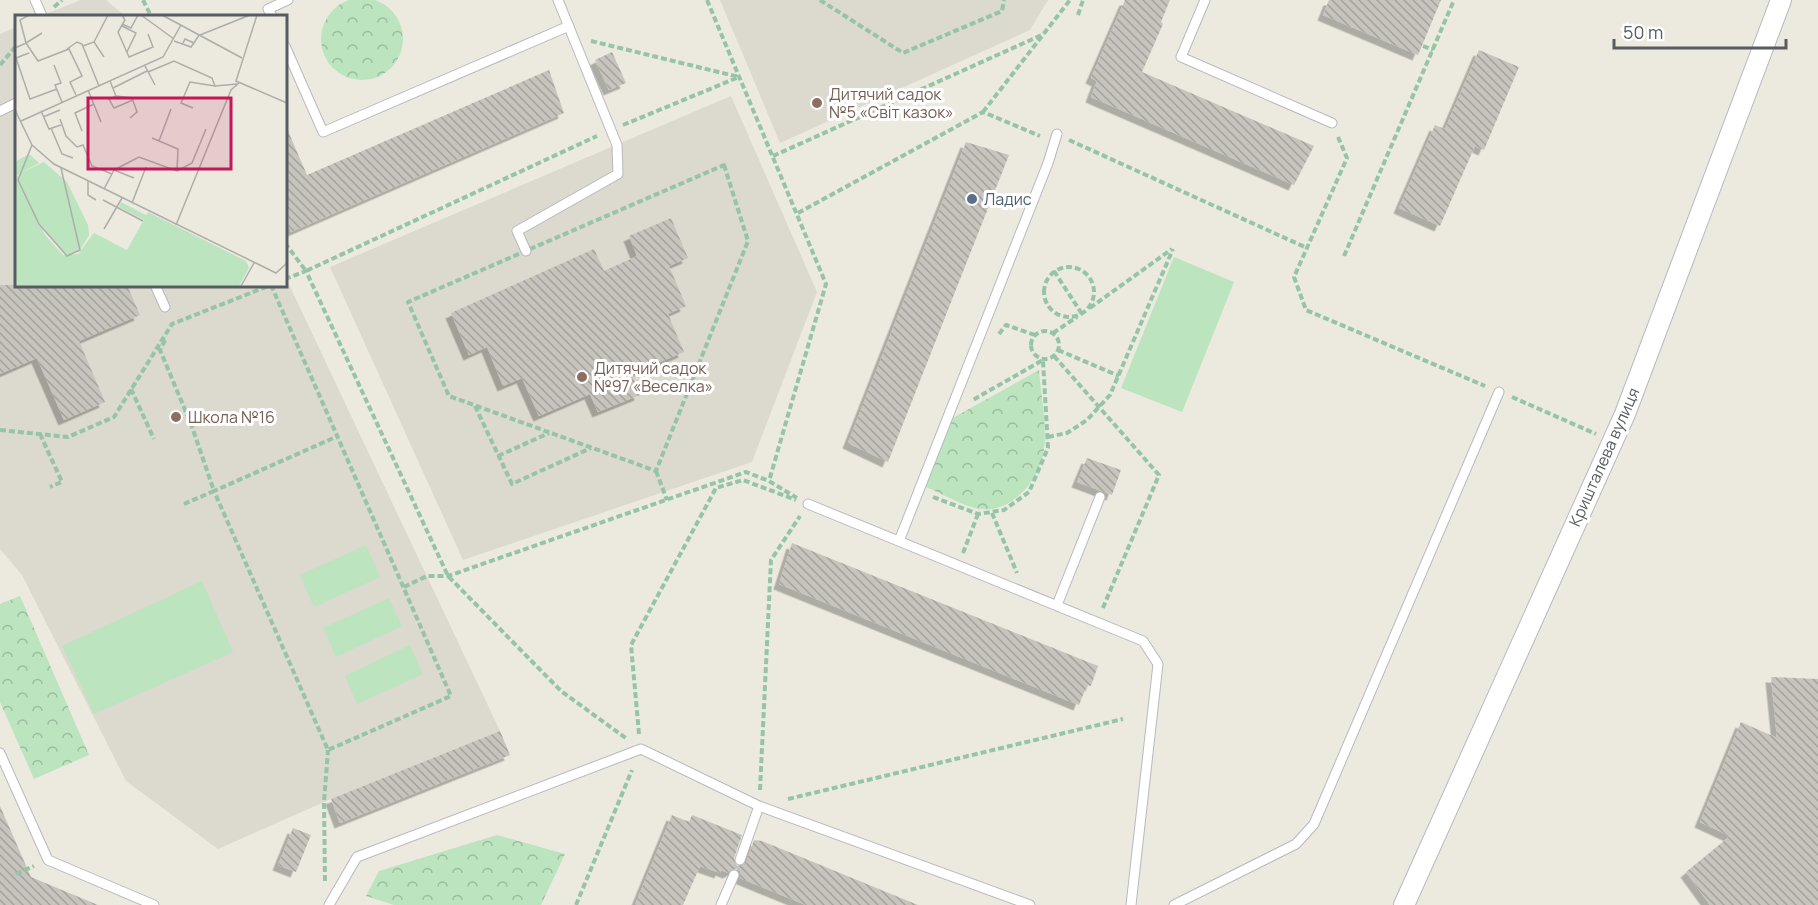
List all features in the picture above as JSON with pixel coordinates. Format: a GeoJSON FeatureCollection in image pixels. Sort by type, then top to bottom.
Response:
{"type":"FeatureCollection","features":[{"type":"Feature","properties":{"kind":"street","name":"Кришталева вулиця"},"geometry":{"type":"LineString","coordinates":[[1404,905],[1613,441],[1781,0]]}},
{"type":"Feature","properties":{"kind":"lane"},"geometry":{"type":"LineString","coordinates":[[35,0],[42,15]]}},
{"type":"Feature","properties":{"kind":"lane"},"geometry":{"type":"LineString","coordinates":[[271,15],[268,9],[288,0]]}},
{"type":"Feature","properties":{"kind":"lane"},"geometry":{"type":"LineString","coordinates":[[526,251],[517,231],[618,174],[617,145],[558,0]]}},
{"type":"Feature","properties":{"kind":"lane"},"geometry":{"type":"LineString","coordinates":[[1205,0],[1181,57],[1332,123]]}},
{"type":"Feature","properties":{"kind":"lane"},"geometry":{"type":"LineString","coordinates":[[286,48],[323,132],[569,26]]}},
{"type":"Feature","properties":{"kind":"lane"},"geometry":{"type":"LineString","coordinates":[[0,111],[15,104]]}},
{"type":"Feature","properties":{"kind":"lane"},"geometry":{"type":"LineString","coordinates":[[899,541],[1048,163],[1057,134]]}},
{"type":"Feature","properties":{"kind":"lane"},"geometry":{"type":"LineString","coordinates":[[155,286],[165,307]]}},
{"type":"Feature","properties":{"kind":"lane"},"geometry":{"type":"LineString","coordinates":[[1174,905],[1296,844],[1314,824],[1499,392]]}},
{"type":"Feature","properties":{"kind":"lane"},"geometry":{"type":"LineString","coordinates":[[1057,604],[1100,497]]}},
{"type":"Feature","properties":{"kind":"lane"},"geometry":{"type":"LineString","coordinates":[[808,504],[1143,641],[1158,664],[1131,905]]}},
{"type":"Feature","properties":{"kind":"lane"},"geometry":{"type":"LineString","coordinates":[[329,905],[357,857],[641,749],[759,806],[1030,905]]}},
{"type":"Feature","properties":{"kind":"lane"},"geometry":{"type":"LineString","coordinates":[[0,753],[48,860],[154,905]]}},
{"type":"Feature","properties":{"kind":"lane"},"geometry":{"type":"LineString","coordinates":[[740,860],[759,806]]}},
{"type":"Feature","properties":{"kind":"lane"},"geometry":{"type":"LineString","coordinates":[[722,905],[734,875]]}},
{"type":"Feature","properties":{"kind":"path"},"geometry":{"type":"LineString","coordinates":[[143,0],[150,15]]}},
{"type":"Feature","properties":{"kind":"path"},"geometry":{"type":"LineString","coordinates":[[706,0],[798,213],[826,284],[769,481]]}},
{"type":"Feature","properties":{"kind":"path"},"geometry":{"type":"LineString","coordinates":[[820,0],[903,53],[1002,11],[1004,0]]}},
{"type":"Feature","properties":{"kind":"path"},"geometry":{"type":"LineString","coordinates":[[798,213],[983,112],[1070,0]]}},
{"type":"Feature","properties":{"kind":"path"},"geometry":{"type":"LineString","coordinates":[[1078,15],[1083,0]]}},
{"type":"Feature","properties":{"kind":"path"},"geometry":{"type":"LineString","coordinates":[[1344,256],[1454,0]]}},
{"type":"Feature","properties":{"kind":"path"},"geometry":{"type":"LineString","coordinates":[[773,156],[1044,34]]}},
{"type":"Feature","properties":{"kind":"path"},"geometry":{"type":"LineString","coordinates":[[573,37],[739,77]]}},
{"type":"Feature","properties":{"kind":"path"},"geometry":{"type":"LineString","coordinates":[[0,64],[15,46]]}},
{"type":"Feature","properties":{"kind":"path"},"geometry":{"type":"LineString","coordinates":[[1423,46],[1433,50]]}},
{"type":"Feature","properties":{"kind":"path"},"geometry":{"type":"LineString","coordinates":[[286,279],[611,130],[739,77]]}},
{"type":"Feature","properties":{"kind":"path"},"geometry":{"type":"LineString","coordinates":[[983,112],[1041,137],[1057,134],[1307,248]]}},
{"type":"Feature","properties":{"kind":"path"},"geometry":{"type":"LineString","coordinates":[[1332,123],[1347,158],[1294,277],[1306,310],[1613,441]]}},
{"type":"Feature","properties":{"kind":"path"},"geometry":{"type":"LineString","coordinates":[[656,471],[449,396],[408,302],[724,165],[748,241],[656,471],[667,500]]}},
{"type":"Feature","properties":{"kind":"path"},"geometry":{"type":"LineString","coordinates":[[286,244],[306,271],[448,576],[561,691],[641,749]]}},
{"type":"Feature","properties":{"kind":"path"},"geometry":{"type":"LineString","coordinates":[[1043,360],[1032,352],[1031,343],[1035,335],[1043,331],[1053,333],[1173,249],[1119,376],[1100,408],[1067,433],[1048,437]]}},
{"type":"Feature","properties":{"kind":"path"},"geometry":{"type":"LineString","coordinates":[[1070,266],[1090,277],[1095,293],[1089,308],[1082,314],[1066,317],[1050,310],[1046,302],[1044,285],[1054,271],[1070,266]]}},
{"type":"Feature","properties":{"kind":"path"},"geometry":{"type":"LineString","coordinates":[[1054,271],[1082,314]]}},
{"type":"Feature","properties":{"kind":"path"},"geometry":{"type":"LineString","coordinates":[[0,430],[68,437],[114,417],[172,324],[268,286]]}},
{"type":"Feature","properties":{"kind":"path"},"geometry":{"type":"LineString","coordinates":[[271,286],[452,696],[328,750]]}},
{"type":"Feature","properties":{"kind":"path"},"geometry":{"type":"LineString","coordinates":[[172,324],[160,350],[191,424],[214,490],[328,750],[324,802],[325,882]]}},
{"type":"Feature","properties":{"kind":"path"},"geometry":{"type":"LineString","coordinates":[[979,337],[993,342],[1006,325],[1035,335]]}},
{"type":"Feature","properties":{"kind":"path"},"geometry":{"type":"LineString","coordinates":[[949,414],[1043,360],[1054,356],[1058,350],[1058,341],[1053,333]]}},
{"type":"Feature","properties":{"kind":"path"},"geometry":{"type":"LineString","coordinates":[[1058,350],[1119,376]]}},
{"type":"Feature","properties":{"kind":"path"},"geometry":{"type":"LineString","coordinates":[[1054,356],[1159,475],[1097,621]]}},
{"type":"Feature","properties":{"kind":"path"},"geometry":{"type":"LineString","coordinates":[[919,491],[978,514],[992,513],[1013,506],[1029,492],[1048,448],[1043,360]]}},
{"type":"Feature","properties":{"kind":"path"},"geometry":{"type":"LineString","coordinates":[[131,389],[154,440]]}},
{"type":"Feature","properties":{"kind":"path"},"geometry":{"type":"LineString","coordinates":[[474,405],[512,484],[591,447]]}},
{"type":"Feature","properties":{"kind":"path"},"geometry":{"type":"LineString","coordinates":[[498,456],[549,433]]}},
{"type":"Feature","properties":{"kind":"path"},"geometry":{"type":"LineString","coordinates":[[40,434],[62,482],[50,487]]}},
{"type":"Feature","properties":{"kind":"path"},"geometry":{"type":"LineString","coordinates":[[184,504],[338,436]]}},
{"type":"Feature","properties":{"kind":"path"},"geometry":{"type":"LineString","coordinates":[[404,587],[427,576],[448,576],[746,472],[769,481],[808,504]]}},
{"type":"Feature","properties":{"kind":"path"},"geometry":{"type":"LineString","coordinates":[[576,905],[641,749],[631,645],[716,488],[743,480],[808,504]]}},
{"type":"Feature","properties":{"kind":"path"},"geometry":{"type":"LineString","coordinates":[[808,504],[771,560],[759,806],[1123,719]]}},
{"type":"Feature","properties":{"kind":"path"},"geometry":{"type":"LineString","coordinates":[[992,513],[1025,592]]}},
{"type":"Feature","properties":{"kind":"path"},"geometry":{"type":"LineString","coordinates":[[958,565],[978,514]]}},
{"type":"Feature","properties":{"kind":"shaded area"},"geometry":{"type":"Polygon","coordinates":[[[81,0],[106,0],[124,15],[44,15],[81,0]]]}},
{"type":"Feature","properties":{"kind":"shaded area","name":"Дитячий садок №5 «Світ казок»"},"geometry":{"type":"Polygon","coordinates":[[[720,0],[1048,0],[1030,30],[780,143],[720,0]]]}},
{"type":"Feature","properties":{"kind":"shaded area","name":"Школа №16"},"geometry":{"type":"Polygon","coordinates":[[[15,27],[15,286],[286,286],[286,278],[500,731],[331,799],[218,849],[126,781],[22,575],[0,549],[0,34],[15,27]]]}},
{"type":"Feature","properties":{"kind":"shaded area","name":"Дитячий садок №97 «Веселка»"},"geometry":{"type":"Polygon","coordinates":[[[731,96],[817,292],[752,462],[463,560],[330,267],[731,96]]]}},
{"type":"Feature","properties":{"kind":"green space"},"geometry":{"type":"Polygon","coordinates":[[[370,-1],[378,1],[396,16],[402,31],[400,55],[391,68],[378,77],[362,80],[346,77],[333,68],[324,55],[321,39],[324,23],[333,10],[346,1],[370,-1]]]}},
{"type":"Feature","properties":{"kind":"green space"},"geometry":{"type":"Polygon","coordinates":[[[1174,257],[1234,282],[1182,412],[1121,388],[1174,257]]]}},
{"type":"Feature","properties":{"kind":"green space"},"geometry":{"type":"Polygon","coordinates":[[[1039,370],[1044,420],[1044,449],[1037,471],[1023,492],[1003,506],[980,509],[924,486],[951,419],[1039,370]]]}},
{"type":"Feature","properties":{"kind":"green space"},"geometry":{"type":"Polygon","coordinates":[[[366,545],[380,577],[314,607],[300,575],[366,545]]]}},
{"type":"Feature","properties":{"kind":"green space"},"geometry":{"type":"Polygon","coordinates":[[[202,581],[233,652],[94,714],[62,646],[202,581]]]}},
{"type":"Feature","properties":{"kind":"green space"},"geometry":{"type":"Polygon","coordinates":[[[20,596],[89,755],[34,779],[0,702],[0,604],[20,596]]]}},
{"type":"Feature","properties":{"kind":"green space"},"geometry":{"type":"Polygon","coordinates":[[[389,598],[402,626],[336,657],[323,628],[389,598]]]}},
{"type":"Feature","properties":{"kind":"green space"},"geometry":{"type":"Polygon","coordinates":[[[410,645],[423,674],[357,704],[345,676],[410,645]]]}},
{"type":"Feature","properties":{"kind":"green space"},"geometry":{"type":"Polygon","coordinates":[[[497,835],[565,854],[541,905],[394,905],[366,896],[379,871],[497,835]]]}},
{"type":"Feature","properties":{"kind":"building"},"geometry":{"type":"Polygon","coordinates":[[[1125,0],[1170,0],[1161,22],[1163,24],[1142,72],[1314,146],[1294,185],[1091,97],[1097,81],[1091,78],[1125,0]]]}},
{"type":"Feature","properties":{"kind":"building"},"geometry":{"type":"Polygon","coordinates":[[[1329,0],[1441,0],[1418,55],[1323,15],[1329,0]]]}},
{"type":"Feature","properties":{"kind":"building"},"geometry":{"type":"Polygon","coordinates":[[[1479,50],[1519,67],[1484,150],[1475,146],[1440,226],[1399,208],[1435,125],[1445,129],[1479,50]]]}},
{"type":"Feature","properties":{"kind":"building"},"geometry":{"type":"Polygon","coordinates":[[[612,52],[626,83],[609,90],[595,60],[612,52]]]}},
{"type":"Feature","properties":{"kind":"building"},"geometry":{"type":"Polygon","coordinates":[[[549,70],[564,113],[291,232],[286,220],[286,126],[307,175],[549,70]]]}},
{"type":"Feature","properties":{"kind":"building"},"geometry":{"type":"Polygon","coordinates":[[[966,142],[1009,155],[888,462],[848,443],[966,142]]]}},
{"type":"Feature","properties":{"kind":"building"},"geometry":{"type":"Polygon","coordinates":[[[671,218],[688,258],[669,266],[686,306],[668,314],[684,352],[632,374],[640,395],[598,412],[590,394],[539,416],[522,378],[503,386],[487,347],[469,355],[451,313],[594,249],[604,271],[637,256],[629,236],[671,218]]]}},
{"type":"Feature","properties":{"kind":"building"},"geometry":{"type":"Polygon","coordinates":[[[0,285],[127,286],[140,315],[79,341],[105,402],[64,420],[37,358],[0,374],[0,285]]]}},
{"type":"Feature","properties":{"kind":"building"},"geometry":{"type":"Polygon","coordinates":[[[1087,458],[1121,470],[1112,495],[1077,482],[1087,458]]]}},
{"type":"Feature","properties":{"kind":"building"},"geometry":{"type":"Polygon","coordinates":[[[792,543],[1098,666],[1091,686],[1087,685],[1079,705],[779,584],[792,543]]]}},
{"type":"Feature","properties":{"kind":"building"},"geometry":{"type":"Polygon","coordinates":[[[1771,677],[1818,679],[1818,905],[1710,905],[1686,872],[1730,836],[1700,822],[1741,722],[1777,738],[1771,677]]]}},
{"type":"Feature","properties":{"kind":"building"},"geometry":{"type":"Polygon","coordinates":[[[500,731],[510,755],[340,823],[331,799],[500,731]]]}},
{"type":"Feature","properties":{"kind":"building"},"geometry":{"type":"Polygon","coordinates":[[[0,806],[31,877],[98,905],[0,905],[0,806]]]}},
{"type":"Feature","properties":{"kind":"building"},"geometry":{"type":"Polygon","coordinates":[[[672,815],[689,822],[692,815],[742,835],[734,858],[737,866],[746,863],[754,840],[762,841],[918,905],[806,905],[740,878],[740,871],[736,869],[728,873],[721,870],[720,873],[700,866],[683,905],[635,905],[672,815]]]}},
{"type":"Feature","properties":{"kind":"building"},"geometry":{"type":"Polygon","coordinates":[[[293,828],[311,835],[296,872],[278,865],[293,828]]]}},
{"type":"Feature","properties":{"kind":"place","name":"Дитячий садок №5 «Світ казок»"},"geometry":{"type":"Point","coordinates":[817,103]}},
{"type":"Feature","properties":{"kind":"place","name":"Ладис"},"geometry":{"type":"Point","coordinates":[972,199]}},
{"type":"Feature","properties":{"kind":"place","name":"Дитячий садок №97 «Веселка»"},"geometry":{"type":"Point","coordinates":[582,377]}},
{"type":"Feature","properties":{"kind":"place","name":"Школа №16"},"geometry":{"type":"Point","coordinates":[176,417]}}]}
